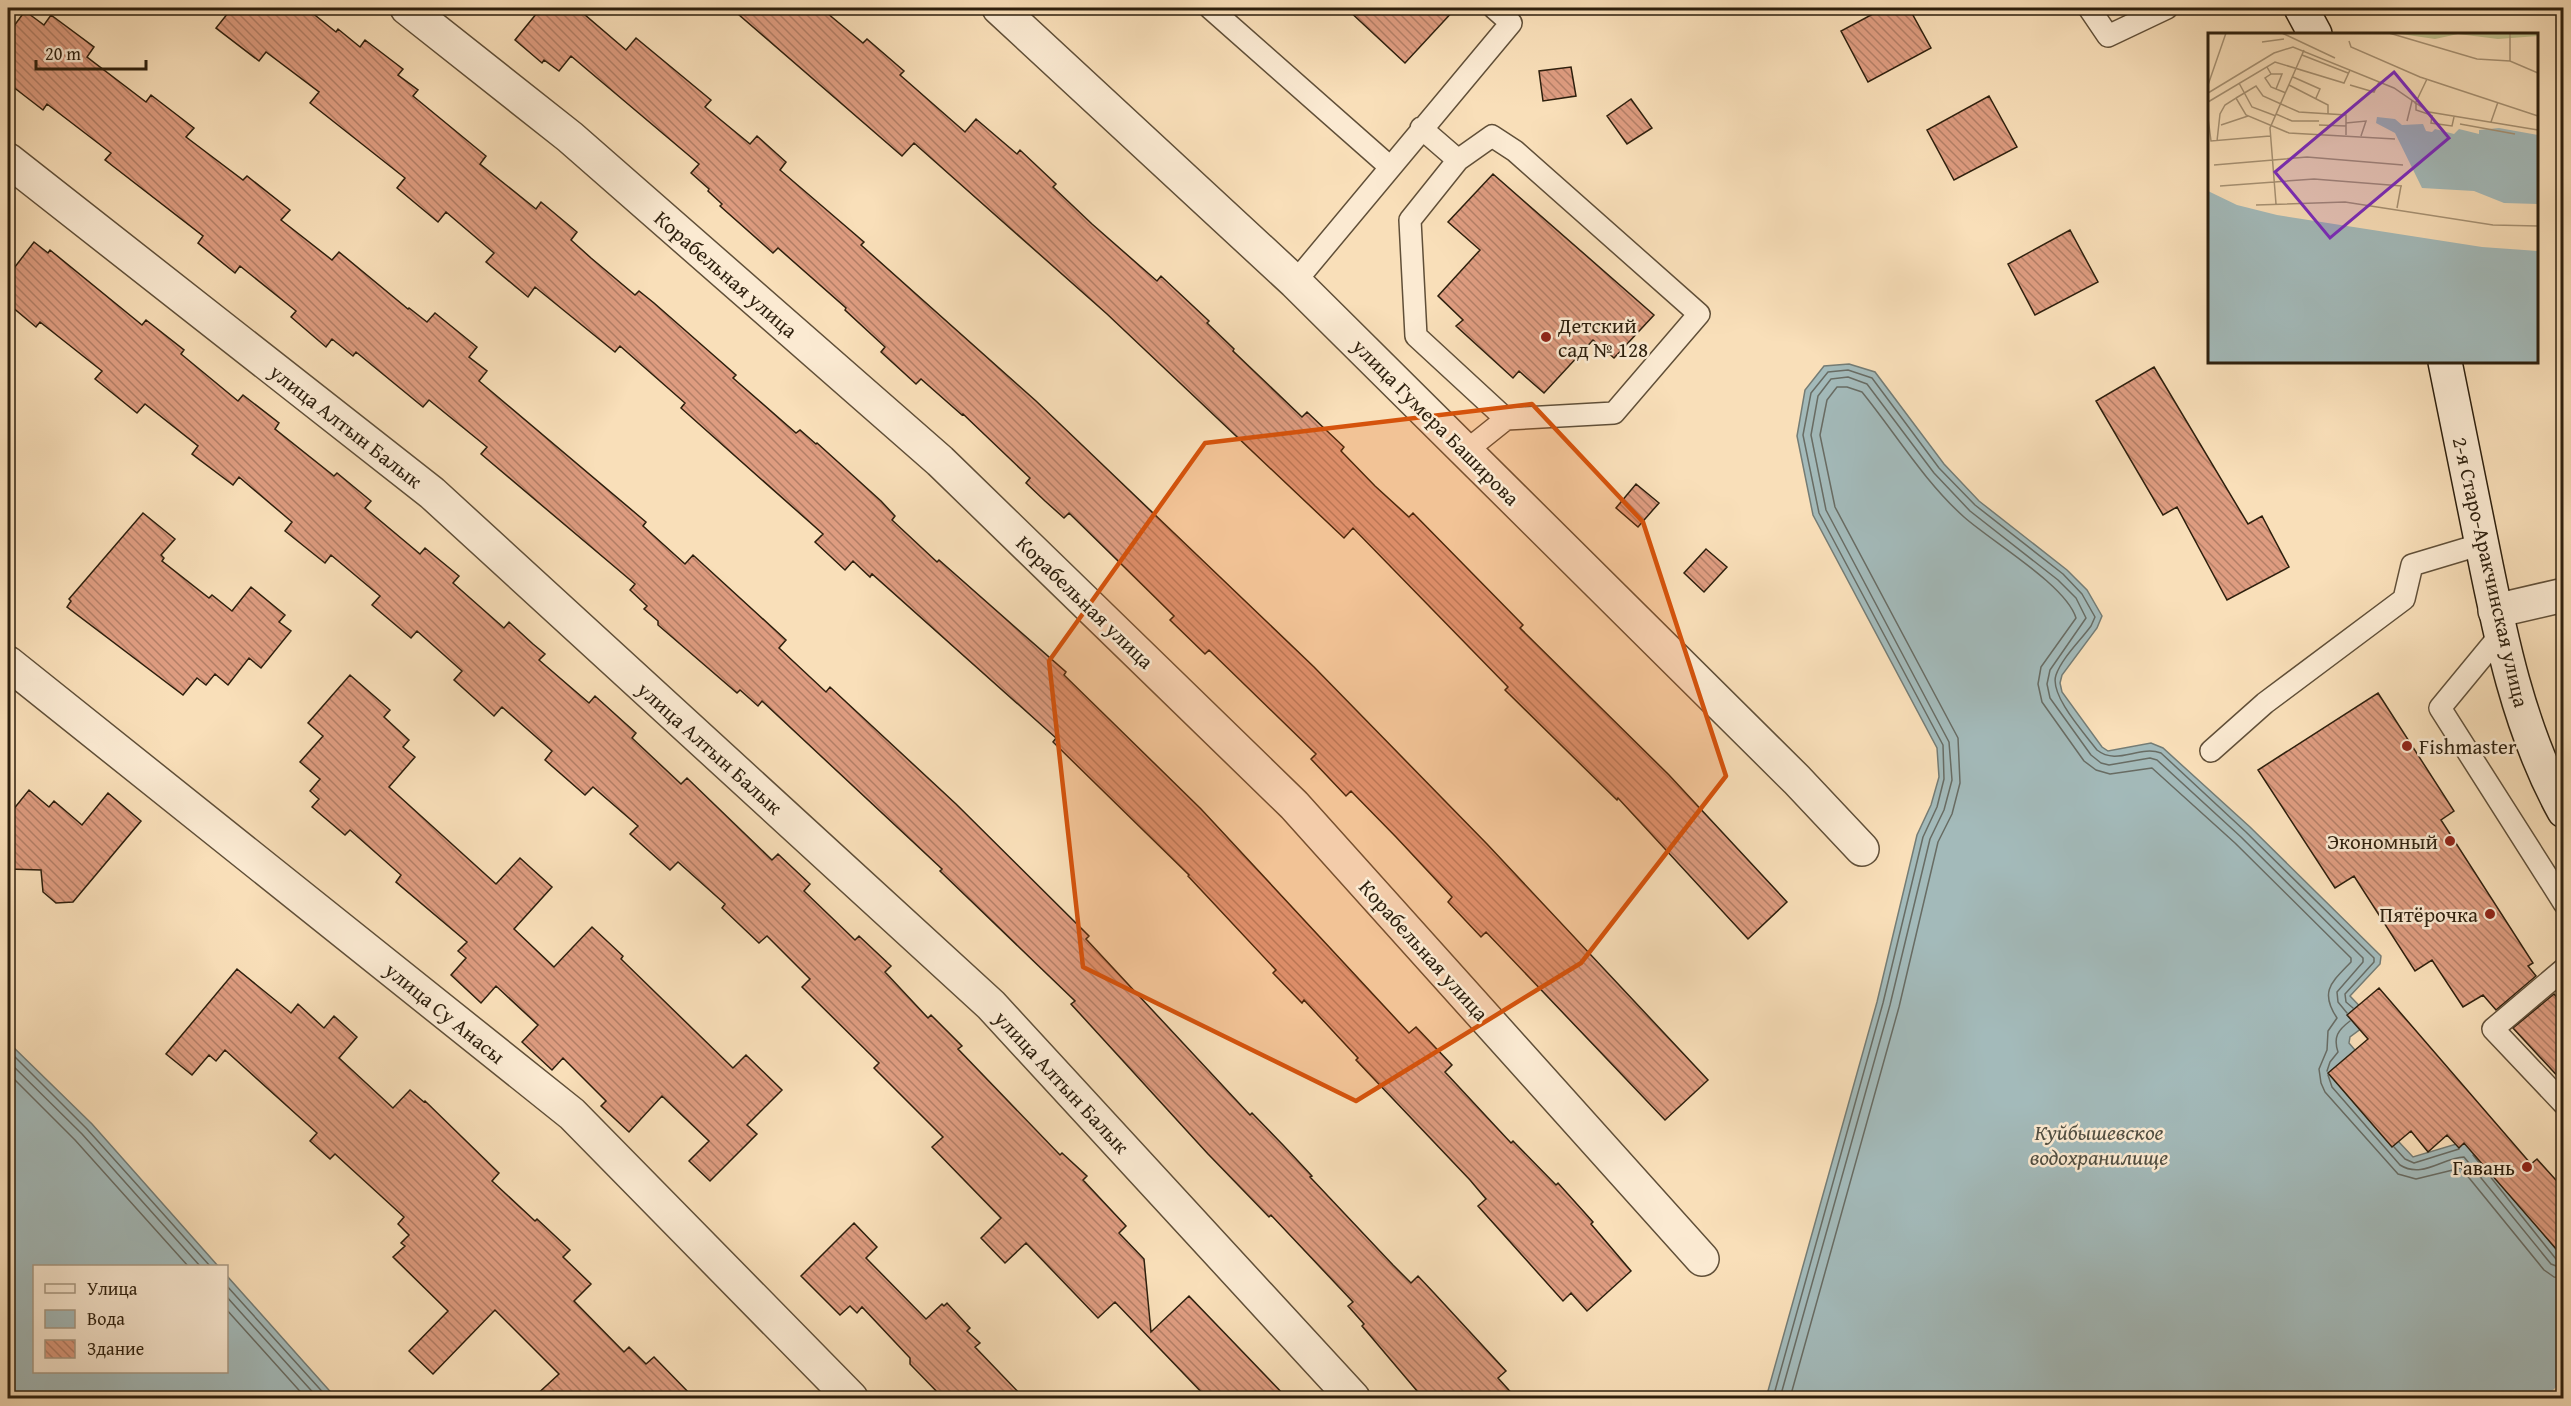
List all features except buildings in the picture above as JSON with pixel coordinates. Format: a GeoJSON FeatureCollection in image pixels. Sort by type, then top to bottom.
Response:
{"type":"FeatureCollection","features":[{"type":"Feature","properties":{"kind":"street","name":"Корабельная улица"},"geometry":{"type":"LineString","coordinates":[[407,8],[570,137],[948,469],[1294,805],[1702,1259]]}},
{"type":"Feature","properties":{"kind":"street","name":"улица Гумера Баширова"},"geometry":{"type":"LineString","coordinates":[[999,8],[1295,282],[1797,780],[1862,849]]}},
{"type":"Feature","properties":{"kind":"street"},"geometry":{"type":"LineString","coordinates":[[2301,8],[2314,33]]}},
{"type":"Feature","properties":{"kind":"street","name":"улица Алтын Балык"},"geometry":{"type":"LineString","coordinates":[[8,160],[432,494],[991,1005],[1353,1398]]}},
{"type":"Feature","properties":{"kind":"street","name":"2-я Старо-Аракчинская улица"},"geometry":{"type":"LineString","coordinates":[[2445,363],[2498,622],[2524,716],[2549,785],[2564,811]]}},
{"type":"Feature","properties":{"kind":"street"},"geometry":{"type":"LineString","coordinates":[[2498,622],[2564,595]]}},
{"type":"Feature","properties":{"kind":"street","name":"улица Су Анасы"},"geometry":{"type":"LineString","coordinates":[[8,663],[572,1114],[851,1398]]}},
{"type":"Feature","properties":{"kind":"lane"},"geometry":{"type":"LineString","coordinates":[[1210,8],[1389,166]]}},
{"type":"Feature","properties":{"kind":"lane"},"geometry":{"type":"LineString","coordinates":[[1295,282],[1389,166],[1511,23],[1494,8]]}},
{"type":"Feature","properties":{"kind":"lane"},"geometry":{"type":"LineString","coordinates":[[2089,8],[2108,36],[2167,8]]}},
{"type":"Feature","properties":{"kind":"lane"},"geometry":{"type":"LineString","coordinates":[[1422,128],[1458,160]]}},
{"type":"Feature","properties":{"kind":"lane"},"geometry":{"type":"LineString","coordinates":[[1466,451],[1506,419],[1614,413],[1700,314],[1515,151],[1492,136],[1458,160],[1410,220],[1416,336],[1506,419]]}},
{"type":"Feature","properties":{"kind":"lane"},"geometry":{"type":"LineString","coordinates":[[2211,751],[2265,703],[2404,599],[2412,565],[2482,544]]}},
{"type":"Feature","properties":{"kind":"lane"},"geometry":{"type":"LineString","coordinates":[[2498,622],[2440,708],[2564,903]]}},
{"type":"Feature","properties":{"kind":"lane"},"geometry":{"type":"LineString","coordinates":[[2564,969],[2493,1029],[2564,1104]]}},
{"type":"Feature","properties":{"kind":"highlighted area"},"geometry":{"type":"Polygon","coordinates":[[[1532,404],[1643,522],[1726,776],[1581,963],[1356,1101],[1083,967],[1049,661],[1205,443],[1532,404]]]}},
{"type":"Feature","properties":{"kind":"water","name":"Куйбышевское водохранилище"},"geometry":{"type":"Polygon","coordinates":[[[1849,364],[1875,372],[1944,464],[1979,501],[2067,570],[2087,590],[2102,616],[2097,628],[2062,675],[2060,683],[2062,692],[2102,747],[2108,751],[2151,743],[2163,748],[2250,827],[2381,956],[2380,964],[2350,996],[2371,1018],[2370,1022],[2350,1037],[2349,1043],[2355,1050],[2369,1110],[2413,1157],[2463,1142],[2475,1148],[2563,1258],[2563,1398],[1766,1398],[1877,1002],[1917,835],[1931,805],[1939,777],[1937,748],[1813,515],[1797,436],[1805,390],[1824,366],[1849,364]]]}},
{"type":"Feature","properties":{"kind":"water"},"geometry":{"type":"Polygon","coordinates":[[[8,1042],[92,1124],[217,1265],[33,1265],[33,1373],[228,1373],[228,1277],[336,1398],[8,1398],[8,1042]]]}},
{"type":"Feature","properties":{"kind":"pier"},"geometry":{"type":"Polygon","coordinates":[[[2563,1380],[2563,1398],[2544,1398],[2548,1395],[2563,1380]]]}},
{"type":"Feature","properties":{"kind":"place","name":"Детский сад № 128"},"geometry":{"type":"Point","coordinates":[1546,337]}},
{"type":"Feature","properties":{"kind":"place","name":"Fishmaster"},"geometry":{"type":"Point","coordinates":[2407,746]}},
{"type":"Feature","properties":{"kind":"place","name":"Экономный"},"geometry":{"type":"Point","coordinates":[2450,841]}},
{"type":"Feature","properties":{"kind":"place","name":"Пятёрочка"},"geometry":{"type":"Point","coordinates":[2490,914]}},
{"type":"Feature","properties":{"kind":"place","name":"Гавань"},"geometry":{"type":"Point","coordinates":[2527,1167]}}]}
